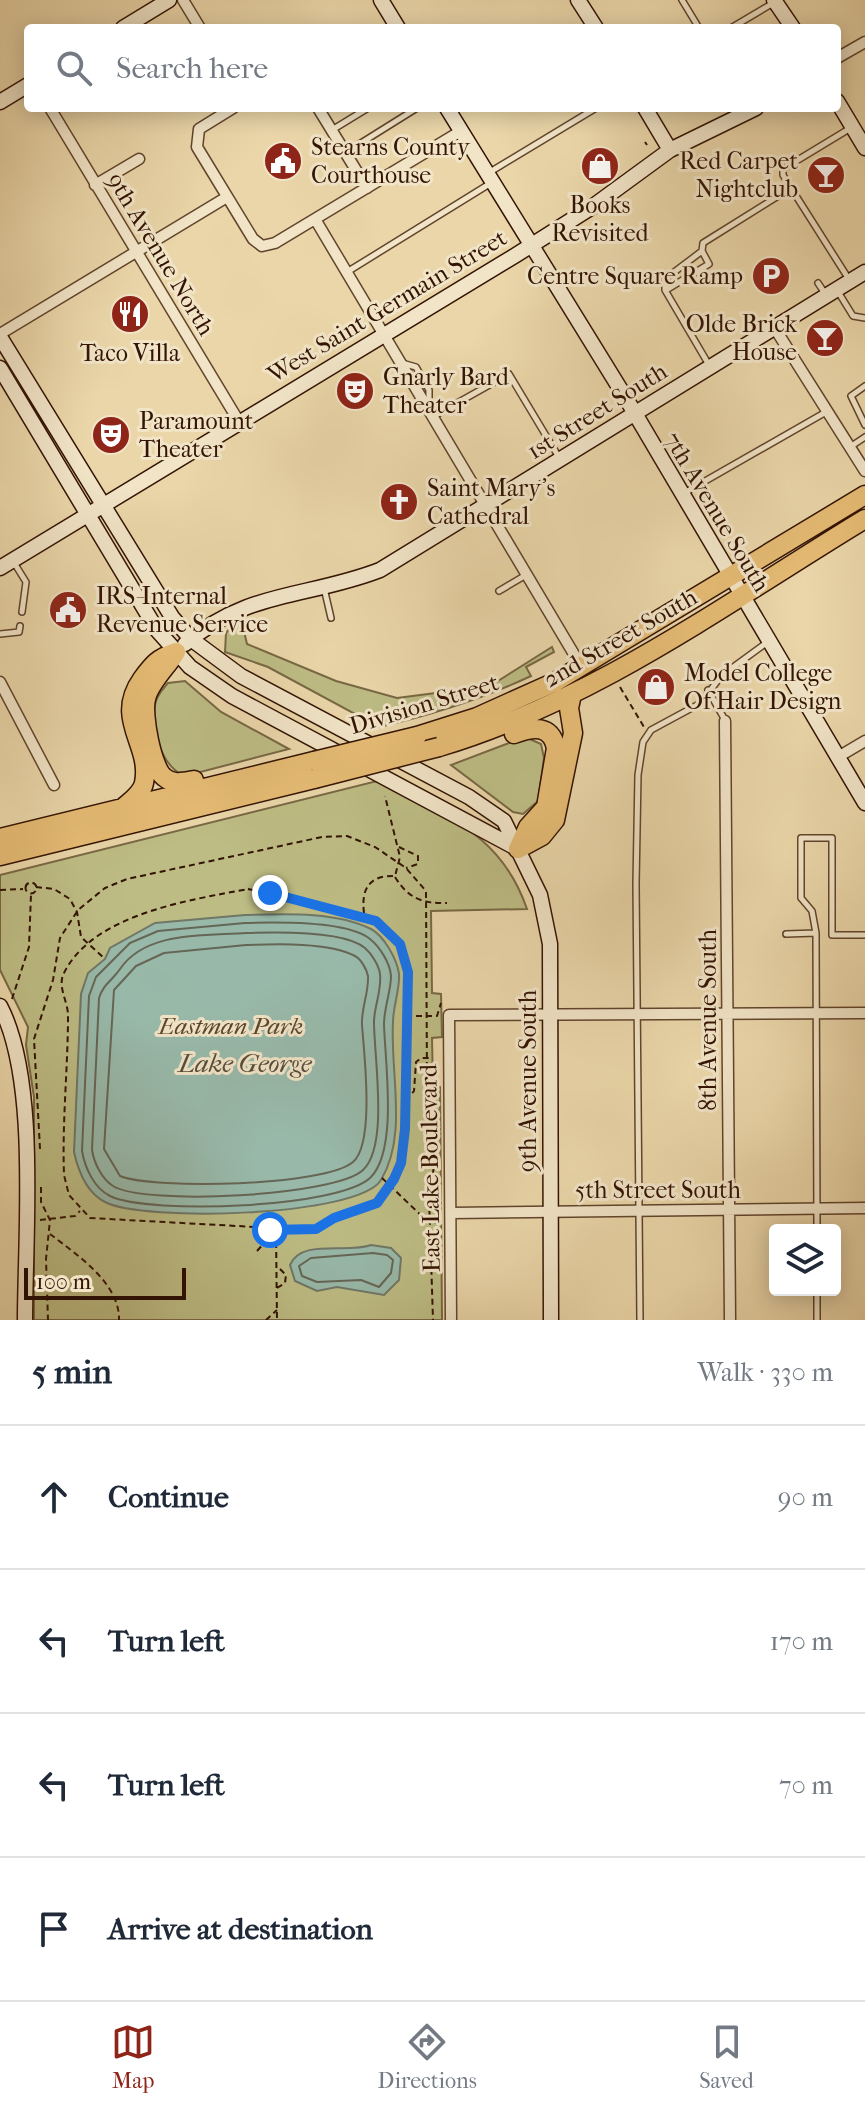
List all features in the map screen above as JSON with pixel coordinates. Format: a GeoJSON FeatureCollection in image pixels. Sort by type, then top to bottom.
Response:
{"type":"FeatureCollection","features":[{"type":"Feature","properties":{"kind":"highway","name":"Division Street"},"geometry":{"type":"LineString","coordinates":[[0,856],[314,770],[500,708],[581,666],[865,495]]}},
{"type":"Feature","properties":{"kind":"highway","name":"2nd Street South"},"geometry":{"type":"LineString","coordinates":[[382,762],[446,750],[529,716],[741,595],[865,519]]}},
{"type":"Feature","properties":{"kind":"highway"},"geometry":{"type":"LineString","coordinates":[[176,652],[149,690],[145,707],[155,762],[163,777],[173,783],[184,782],[285,764]]}},
{"type":"Feature","properties":{"kind":"highway"},"geometry":{"type":"LineString","coordinates":[[124,807],[139,793],[145,780],[130,714],[133,695],[157,659],[176,652]]}},
{"type":"Feature","properties":{"kind":"highway"},"geometry":{"type":"LineString","coordinates":[[518,849],[542,836],[555,820],[573,733],[569,708],[572,694]]}},
{"type":"Feature","properties":{"kind":"highway"},"geometry":{"type":"LineString","coordinates":[[446,750],[537,727],[554,740],[555,755],[546,807],[528,827],[518,849]]}},
{"type":"Feature","properties":{"kind":"highway","name":"Division Street"},"geometry":{"type":"LineString","coordinates":[[0,838],[285,764],[314,770],[382,762]]}},
{"type":"Feature","properties":{"kind":"street"},"geometry":{"type":"LineString","coordinates":[[130,24],[169,0]]}},
{"type":"Feature","properties":{"kind":"street"},"geometry":{"type":"LineString","coordinates":[[183,0],[198,24]]}},
{"type":"Feature","properties":{"kind":"street"},"geometry":{"type":"LineString","coordinates":[[381,0],[396,24]]}},
{"type":"Feature","properties":{"kind":"street"},"geometry":{"type":"LineString","coordinates":[[578,0],[593,24]]}},
{"type":"Feature","properties":{"kind":"street"},"geometry":{"type":"LineString","coordinates":[[775,1],[790,24]]}},
{"type":"Feature","properties":{"kind":"street"},"geometry":{"type":"LineString","coordinates":[[841,56],[865,42]]}},
{"type":"Feature","properties":{"kind":"street"},"geometry":{"type":"LineString","coordinates":[[0,102],[24,87]]}},
{"type":"Feature","properties":{"kind":"street"},"geometry":{"type":"LineString","coordinates":[[841,108],[865,148]]}},
{"type":"Feature","properties":{"kind":"street","name":"9th Avenue North"},"geometry":{"type":"LineString","coordinates":[[52,112],[238,420]]}},
{"type":"Feature","properties":{"kind":"street"},"geometry":{"type":"LineString","coordinates":[[227,112],[199,129],[197,147],[256,243],[262,246],[275,243],[461,131]]}},
{"type":"Feature","properties":{"kind":"street"},"geometry":{"type":"LineString","coordinates":[[321,112],[367,188]]}},
{"type":"Feature","properties":{"kind":"street","name":"7th Avenue South"},"geometry":{"type":"LineString","coordinates":[[449,112],[865,803]]}},
{"type":"Feature","properties":{"kind":"street"},"geometry":{"type":"LineString","coordinates":[[647,112],[670,150]]}},
{"type":"Feature","properties":{"kind":"street","name":"West Saint Germain Street"},"geometry":{"type":"LineString","coordinates":[[6,564],[238,420],[531,246],[670,150],[748,112]]}},
{"type":"Feature","properties":{"kind":"street"},"geometry":{"type":"LineString","coordinates":[[95,185],[139,159]]}},
{"type":"Feature","properties":{"kind":"street"},"geometry":{"type":"LineString","coordinates":[[0,335],[227,197]]}},
{"type":"Feature","properties":{"kind":"street"},"geometry":{"type":"LineString","coordinates":[[315,219],[581,666]]}},
{"type":"Feature","properties":{"kind":"street","name":"1st Street South"},"geometry":{"type":"LineString","coordinates":[[176,652],[215,620],[241,607],[380,570],[774,327],[827,289],[865,272]]}},
{"type":"Feature","properties":{"kind":"street"},"geometry":{"type":"LineString","coordinates":[[774,327],[826,411],[862,459],[865,471]]}},
{"type":"Feature","properties":{"kind":"street","name":"9th Avenue South"},"geometry":{"type":"LineString","coordinates":[[0,335],[172,617],[191,639],[241,676],[469,797],[504,821],[545,909],[550,944],[551,1320]]}},
{"type":"Feature","properties":{"kind":"street"},"geometry":{"type":"LineString","coordinates":[[0,368],[157,630],[190,667],[232,696],[518,849]]}},
{"type":"Feature","properties":{"kind":"street"},"geometry":{"type":"LineString","coordinates":[[0,682],[54,785]]}},
{"type":"Feature","properties":{"kind":"street","name":"8th Avenue South"},"geometry":{"type":"LineString","coordinates":[[725,721],[730,1320]]}},
{"type":"Feature","properties":{"kind":"street"},"geometry":{"type":"LineString","coordinates":[[838,757],[865,741]]}},
{"type":"Feature","properties":{"kind":"street"},"geometry":{"type":"LineString","coordinates":[[6,1002],[4,1026],[24,1099],[25,1320]]}},
{"type":"Feature","properties":{"kind":"street"},"geometry":{"type":"LineString","coordinates":[[550,1015],[865,1013]]}},
{"type":"Feature","properties":{"kind":"street","name":"East Lake Boulevard"},"geometry":{"type":"LineString","coordinates":[[451,1320],[449,1015],[550,1015]]}},
{"type":"Feature","properties":{"kind":"street","name":"5th Street South"},"geometry":{"type":"LineString","coordinates":[[452,1213],[865,1208]]}},
{"type":"Feature","properties":{"kind":"lane"},"geometry":{"type":"LineString","coordinates":[[682,0],[697,24]]}},
{"type":"Feature","properties":{"kind":"lane"},"geometry":{"type":"LineString","coordinates":[[738,24],[775,1]]}},
{"type":"Feature","properties":{"kind":"lane"},"geometry":{"type":"LineString","coordinates":[[332,130],[362,112]]}},
{"type":"Feature","properties":{"kind":"lane"},"geometry":{"type":"LineString","coordinates":[[345,153],[411,112]]}},
{"type":"Feature","properties":{"kind":"lane"},"geometry":{"type":"LineString","coordinates":[[347,272],[590,112]]}},
{"type":"Feature","properties":{"kind":"lane"},"geometry":{"type":"LineString","coordinates":[[850,281],[783,175],[783,169],[853,127]]}},
{"type":"Feature","properties":{"kind":"lane"},"geometry":{"type":"LineString","coordinates":[[665,290],[709,264],[702,251],[703,243],[791,188]]}},
{"type":"Feature","properties":{"kind":"lane"},"geometry":{"type":"LineString","coordinates":[[702,251],[672,270],[665,279],[665,290],[710,365]]}},
{"type":"Feature","properties":{"kind":"lane"},"geometry":{"type":"LineString","coordinates":[[827,289],[853,316],[865,318]]}},
{"type":"Feature","properties":{"kind":"lane"},"geometry":{"type":"LineString","coordinates":[[431,412],[509,374],[561,460]]}},
{"type":"Feature","properties":{"kind":"lane"},"geometry":{"type":"LineString","coordinates":[[865,386],[851,396],[865,425]]}},
{"type":"Feature","properties":{"kind":"lane"},"geometry":{"type":"LineString","coordinates":[[681,495],[826,411]]}},
{"type":"Feature","properties":{"kind":"lane"},"geometry":{"type":"LineString","coordinates":[[850,447],[865,437]]}},
{"type":"Feature","properties":{"kind":"lane"},"geometry":{"type":"LineString","coordinates":[[6,564],[26,582],[22,612]]}},
{"type":"Feature","properties":{"kind":"lane"},"geometry":{"type":"LineString","coordinates":[[499,591],[527,574]]}},
{"type":"Feature","properties":{"kind":"lane"},"geometry":{"type":"LineString","coordinates":[[324,587],[331,618]]}},
{"type":"Feature","properties":{"kind":"lane"},"geometry":{"type":"LineString","coordinates":[[0,634],[19,632],[20,626]]}},
{"type":"Feature","properties":{"kind":"lane"},"geometry":{"type":"LineString","coordinates":[[640,1320],[638,775],[643,742],[662,723],[701,703],[708,689],[770,641]]}},
{"type":"Feature","properties":{"kind":"lane"},"geometry":{"type":"LineString","coordinates":[[708,689],[725,721]]}},
{"type":"Feature","properties":{"kind":"lane"},"geometry":{"type":"LineString","coordinates":[[817,1224],[816,933],[812,911],[801,898],[801,838],[832,838],[832,935],[865,935]]}},
{"type":"Feature","properties":{"kind":"lane"},"geometry":{"type":"LineString","coordinates":[[786,934],[816,933]]}},
{"type":"Feature","properties":{"kind":"lane"},"geometry":{"type":"LineString","coordinates":[[817,1296],[817,1320]]}},
{"type":"Feature","properties":{"kind":"path"},"geometry":{"type":"LineString","coordinates":[[617,681],[648,735]]}},
{"type":"Feature","properties":{"kind":"path"},"geometry":{"type":"LineString","coordinates":[[385,796],[398,846],[400,865],[395,876]]}},
{"type":"Feature","properties":{"kind":"path"},"geometry":{"type":"LineString","coordinates":[[40,1153],[35,1035],[53,980],[60,938],[77,912],[105,888],[127,879],[322,837],[347,836],[365,842],[406,868],[424,888],[427,903],[427,1086],[438,1106],[428,1222],[433,1320]]}},
{"type":"Feature","properties":{"kind":"path"},"geometry":{"type":"LineString","coordinates":[[398,846],[418,856],[418,864],[406,868]]}},
{"type":"Feature","properties":{"kind":"path"},"geometry":{"type":"LineString","coordinates":[[395,876],[413,897],[427,903],[447,903]]}},
{"type":"Feature","properties":{"kind":"path"},"geometry":{"type":"LineString","coordinates":[[364,915],[363,897],[367,884],[378,878],[395,876]]}},
{"type":"Feature","properties":{"kind":"path"},"geometry":{"type":"LineString","coordinates":[[25,889],[29,883],[63,893],[77,912],[81,937],[105,959]]}},
{"type":"Feature","properties":{"kind":"path"},"geometry":{"type":"LineString","coordinates":[[6,1002],[29,947],[31,894],[36,887]]}},
{"type":"Feature","properties":{"kind":"path"},"geometry":{"type":"LineString","coordinates":[[0,890],[25,889],[31,894]]}},
{"type":"Feature","properties":{"kind":"path"},"geometry":{"type":"LineString","coordinates":[[248,889],[364,915],[386,927],[403,951],[408,972],[406,1102],[403,1155],[390,1187],[377,1203],[334,1218],[316,1229],[276,1231],[102,1221],[81,1211],[69,1195],[64,1175],[68,1015],[62,980],[66,969],[89,945],[136,914],[248,889]]}},
{"type":"Feature","properties":{"kind":"path"},"geometry":{"type":"LineString","coordinates":[[406,1016],[437,1016],[441,1003]]}},
{"type":"Feature","properties":{"kind":"path"},"geometry":{"type":"LineString","coordinates":[[28,1034],[35,1035]]}},
{"type":"Feature","properties":{"kind":"path"},"geometry":{"type":"LineString","coordinates":[[406,1102],[414,1091],[416,1062],[432,1058]]}},
{"type":"Feature","properties":{"kind":"path"},"geometry":{"type":"LineString","coordinates":[[40,1178],[41,1202],[50,1220],[48,1320]]}},
{"type":"Feature","properties":{"kind":"path"},"geometry":{"type":"LineString","coordinates":[[382,1178],[428,1222],[442,1223]]}},
{"type":"Feature","properties":{"kind":"path"},"geometry":{"type":"LineString","coordinates":[[25,1220],[75,1216],[81,1211]]}},
{"type":"Feature","properties":{"kind":"path"},"geometry":{"type":"LineString","coordinates":[[257,1251],[276,1231]]}},
{"type":"Feature","properties":{"kind":"path"},"geometry":{"type":"LineString","coordinates":[[276,1231],[277,1320]]}},
{"type":"Feature","properties":{"kind":"path"},"geometry":{"type":"LineString","coordinates":[[49,1233],[85,1261],[116,1298],[119,1320]]}},
{"type":"Feature","properties":{"kind":"path"},"geometry":{"type":"LineString","coordinates":[[276,1288],[285,1283],[286,1275],[277,1267]]}},
{"type":"Feature","properties":{"kind":"path"},"geometry":{"type":"LineString","coordinates":[[266,1320],[277,1309]]}},
{"type":"Feature","properties":{"kind":"green space"},"geometry":{"type":"Polygon","coordinates":[[[242,623],[247,644],[336,681],[397,698],[490,686],[552,647],[554,652],[526,667],[531,676],[513,684],[456,706],[379,727],[268,667],[225,652],[226,633],[232,626],[242,623]]]}},
{"type":"Feature","properties":{"kind":"green space"},"geometry":{"type":"Polygon","coordinates":[[[185,681],[221,712],[289,749],[185,776],[177,771],[164,756],[156,735],[154,714],[158,696],[168,683],[185,681]]]}},
{"type":"Feature","properties":{"kind":"green space"},"geometry":{"type":"Polygon","coordinates":[[[525,737],[541,744],[544,758],[538,801],[523,814],[513,812],[451,765],[525,737]]]}},
{"type":"Feature","properties":{"kind":"green space","name":"Eastman Park"},"geometry":{"type":"Polygon","coordinates":[[[381,780],[449,817],[487,845],[516,883],[527,909],[431,911],[432,993],[441,994],[442,1037],[432,1038],[433,1086],[440,1087],[442,1320],[34,1320],[34,1097],[26,1045],[28,1027],[0,970],[0,875],[381,780]]]}},
{"type":"Feature","properties":{"kind":"water","name":"Lake George"},"geometry":{"type":"Polygon","coordinates":[[[245,915],[325,916],[357,923],[376,932],[393,955],[399,974],[393,1022],[396,1124],[394,1144],[381,1180],[364,1192],[333,1202],[248,1212],[160,1212],[105,1202],[88,1187],[74,1152],[81,994],[88,973],[105,959],[110,948],[155,923],[245,915]]]}},
{"type":"Feature","properties":{"kind":"water"},"geometry":{"type":"Polygon","coordinates":[[[371,1245],[391,1248],[401,1258],[399,1280],[384,1295],[337,1287],[317,1291],[295,1281],[290,1265],[304,1252],[371,1245]]]}},
{"type":"Feature","properties":{"kind":"place","name":"Stearns County Courthouse"},"geometry":{"type":"Point","coordinates":[283,161]}},
{"type":"Feature","properties":{"kind":"place","name":"Books Revisited"},"geometry":{"type":"Point","coordinates":[600,166]}},
{"type":"Feature","properties":{"kind":"place","name":"Red Carpet Nightclub"},"geometry":{"type":"Point","coordinates":[826,175]}},
{"type":"Feature","properties":{"kind":"place","name":"Centre Square Ramp"},"geometry":{"type":"Point","coordinates":[771,276]}},
{"type":"Feature","properties":{"kind":"place","name":"Taco Villa"},"geometry":{"type":"Point","coordinates":[130,314]}},
{"type":"Feature","properties":{"kind":"place","name":"Olde Brick House"},"geometry":{"type":"Point","coordinates":[825,338]}},
{"type":"Feature","properties":{"kind":"place","name":"Gnarly Bard Theater"},"geometry":{"type":"Point","coordinates":[355,391]}},
{"type":"Feature","properties":{"kind":"place","name":"Paramount Theater"},"geometry":{"type":"Point","coordinates":[111,435]}},
{"type":"Feature","properties":{"kind":"place","name":"Saint Mary's Cathedral"},"geometry":{"type":"Point","coordinates":[399,502]}},
{"type":"Feature","properties":{"kind":"place","name":"IRS-Internal Revenue Service"},"geometry":{"type":"Point","coordinates":[68,610]}},
{"type":"Feature","properties":{"kind":"place","name":"Model College Of Hair Design"},"geometry":{"type":"Point","coordinates":[656,687]}},
{"type":"Feature","properties":{"kind":"route"},"geometry":{"type":"LineString","coordinates":[[270,893],[364,915],[386,927],[403,951],[408,981],[404,1146],[394,1179],[377,1203],[334,1218],[316,1229],[270,1230]]}}]}
